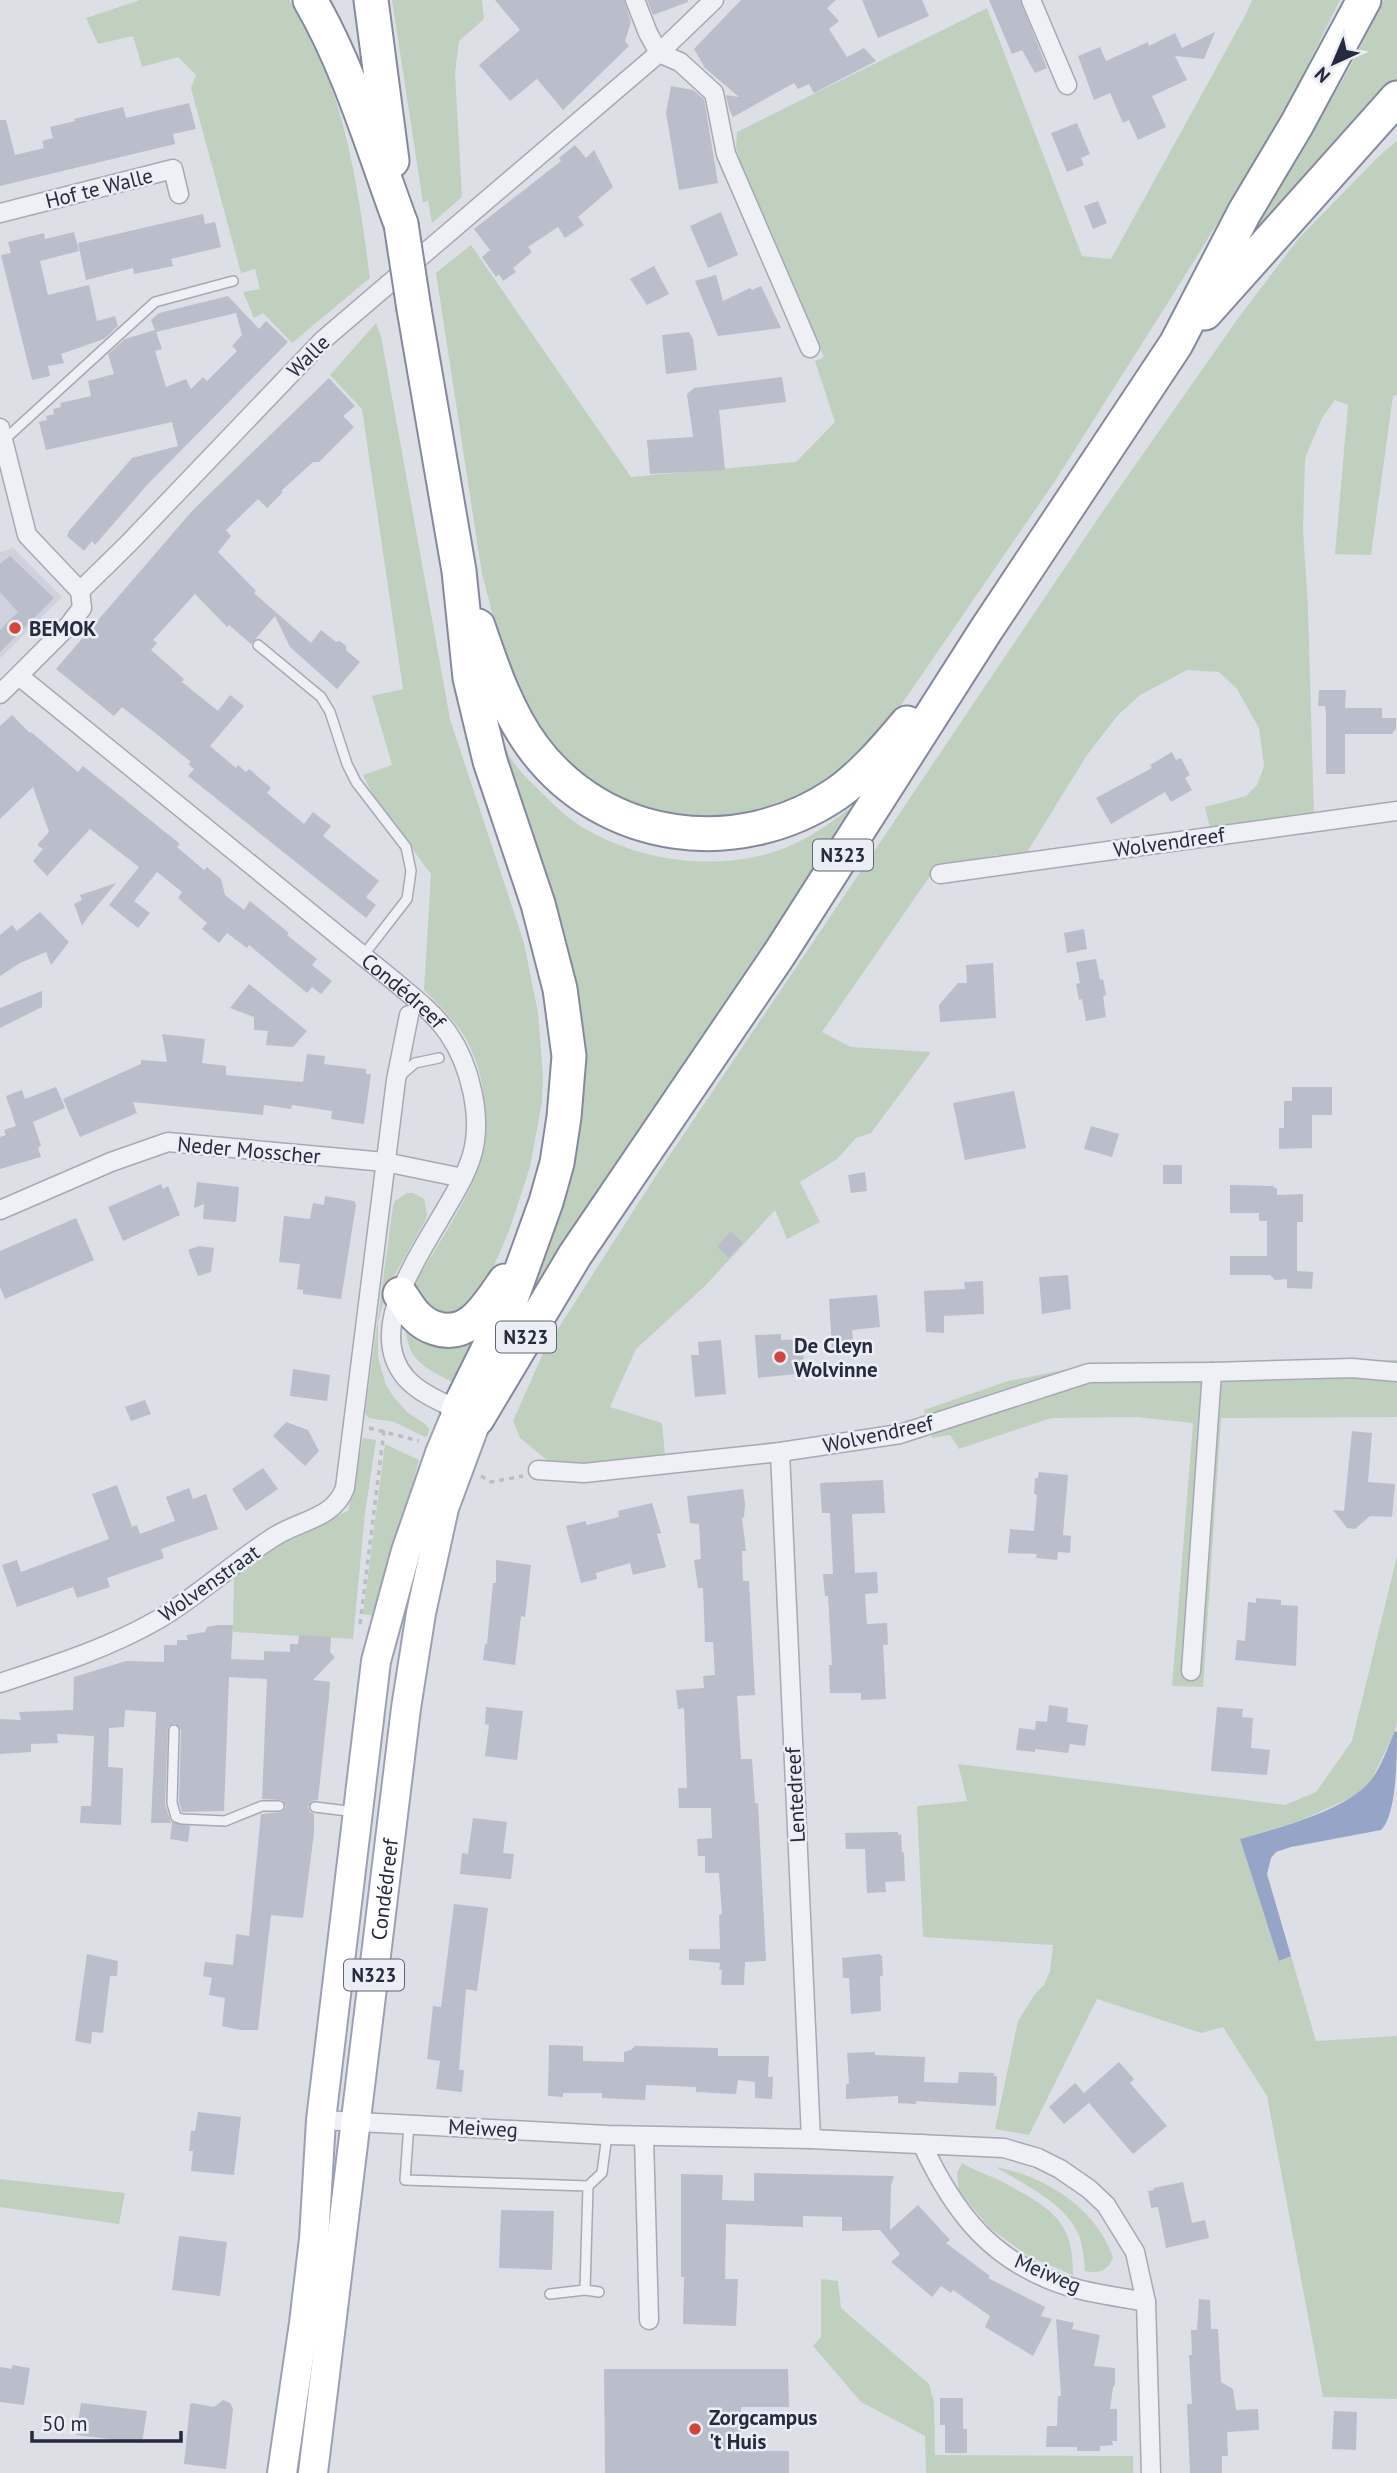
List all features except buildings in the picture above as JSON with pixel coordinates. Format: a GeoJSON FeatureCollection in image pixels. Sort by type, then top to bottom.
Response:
{"type":"FeatureCollection","features":[{"type":"Feature","properties":{"kind":"highway"},"geometry":{"type":"LineString","coordinates":[[310,0],[323,24],[362,117],[401,224]]}},
{"type":"Feature","properties":{"kind":"highway"},"geometry":{"type":"LineString","coordinates":[[371,0],[414,309],[459,571],[491,665],[515,718],[532,746],[553,770],[576,789],[626,820],[689,834],[724,834],[759,829],[836,794],[892,741],[986,629],[1176,344],[1244,213],[1297,124],[1364,0]]}},
{"type":"Feature","properties":{"kind":"highway"},"geometry":{"type":"LineString","coordinates":[[1176,344],[1397,98]]}},
{"type":"Feature","properties":{"kind":"highway"},"geometry":{"type":"LineString","coordinates":[[1343,161],[1397,118]]}},
{"type":"Feature","properties":{"kind":"highway","name":"N323"},"geometry":{"type":"LineString","coordinates":[[459,571],[470,678],[490,761],[538,904],[560,989],[569,1056],[565,1117],[557,1163],[530,1249],[467,1415]]}},
{"type":"Feature","properties":{"kind":"highway","name":"N323"},"geometry":{"type":"LineString","coordinates":[[467,1415],[780,953],[986,629]]}},
{"type":"Feature","properties":{"kind":"highway"},"geometry":{"type":"LineString","coordinates":[[400,1294],[417,1318],[429,1326],[449,1332],[459,1329],[481,1314],[517,1262],[530,1249]]}},
{"type":"Feature","properties":{"kind":"main road","name":"Condédreef"},"geometry":{"type":"LineString","coordinates":[[282,2473],[312,2251],[321,2120],[376,1661],[406,1552],[440,1453],[467,1415]]}},
{"type":"Feature","properties":{"kind":"main road","name":"Condédreef"},"geometry":{"type":"LineString","coordinates":[[313,2473],[406,1708],[421,1613],[467,1415]]}},
{"type":"Feature","properties":{"kind":"street"},"geometry":{"type":"LineString","coordinates":[[635,0],[659,52],[680,62],[714,93],[726,154],[810,348]]}},
{"type":"Feature","properties":{"kind":"street"},"geometry":{"type":"LineString","coordinates":[[1031,0],[1068,85]]}},
{"type":"Feature","properties":{"kind":"street","name":"Walle"},"geometry":{"type":"LineString","coordinates":[[79,591],[129,543],[323,340],[659,52],[709,1]]}},
{"type":"Feature","properties":{"kind":"street","name":"Hof te Walle"},"geometry":{"type":"LineString","coordinates":[[0,213],[173,169],[179,194]]}},
{"type":"Feature","properties":{"kind":"street"},"geometry":{"type":"LineString","coordinates":[[0,694],[69,625],[82,608],[79,591],[27,535],[1,435]]}},
{"type":"Feature","properties":{"kind":"street","name":"Condédreef"},"geometry":{"type":"LineString","coordinates":[[19,676],[394,981],[447,1032],[458,1051],[474,1101],[476,1128],[473,1154],[463,1178],[400,1294],[390,1334],[394,1359],[406,1378],[429,1395],[467,1415]]}},
{"type":"Feature","properties":{"kind":"street","name":"Wolvendreef"},"geometry":{"type":"LineString","coordinates":[[940,874],[1397,811]]}},
{"type":"Feature","properties":{"kind":"street","name":"Condédreef"},"geometry":{"type":"LineString","coordinates":[[352,1425],[396,1080],[409,1015]]}},
{"type":"Feature","properties":{"kind":"street","name":"Neder Mosscher"},"geometry":{"type":"LineString","coordinates":[[0,1210],[111,1162],[168,1142],[386,1162],[463,1178]]}},
{"type":"Feature","properties":{"kind":"street","name":"Wolvendreef"},"geometry":{"type":"LineString","coordinates":[[538,1470],[584,1473],[780,1452],[900,1434],[1089,1373],[1352,1368],[1397,1371]]}},
{"type":"Feature","properties":{"kind":"street"},"geometry":{"type":"LineString","coordinates":[[1191,1671],[1212,1372]]}},
{"type":"Feature","properties":{"kind":"street","name":"Wolvenstraat"},"geometry":{"type":"LineString","coordinates":[[0,1683],[83,1656],[120,1639],[160,1618],[280,1534],[329,1511],[341,1500],[345,1488],[352,1425]]}},
{"type":"Feature","properties":{"kind":"street","name":"Lentedreef"},"geometry":{"type":"LineString","coordinates":[[780,1452],[811,2139]]}},
{"type":"Feature","properties":{"kind":"street","name":"Meiweg"},"geometry":{"type":"LineString","coordinates":[[321,2120],[644,2137],[811,2139],[1004,2148],[1049,2163],[1089,2189],[1106,2205],[1135,2252],[1146,2302],[1152,2473]]}},
{"type":"Feature","properties":{"kind":"street"},"geometry":{"type":"LineString","coordinates":[[644,2137],[649,2320]]}},
{"type":"Feature","properties":{"kind":"street","name":"Meiweg"},"geometry":{"type":"LineString","coordinates":[[922,2144],[939,2180],[965,2219],[1000,2251],[1024,2268],[1068,2286],[1146,2302]]}},
{"type":"Feature","properties":{"kind":"lane"},"geometry":{"type":"LineString","coordinates":[[1,435],[155,302],[233,281]]}},
{"type":"Feature","properties":{"kind":"lane"},"geometry":{"type":"LineString","coordinates":[[258,645],[321,697],[330,712],[347,764],[356,782],[406,847],[411,871],[407,898],[362,957]]}},
{"type":"Feature","properties":{"kind":"lane","name":"Condédreef"},"geometry":{"type":"LineString","coordinates":[[396,1080],[415,1063],[439,1058]]}},
{"type":"Feature","properties":{"kind":"lane"},"geometry":{"type":"LineString","coordinates":[[174,1730],[172,1803],[176,1817],[225,1821],[262,1806],[279,1806]]}},
{"type":"Feature","properties":{"kind":"lane"},"geometry":{"type":"LineString","coordinates":[[315,1807],[357,1813]]}},
{"type":"Feature","properties":{"kind":"lane"},"geometry":{"type":"LineString","coordinates":[[409,2124],[405,2180],[588,2186],[602,2173],[607,2135]]}},
{"type":"Feature","properties":{"kind":"lane"},"geometry":{"type":"LineString","coordinates":[[585,2290],[588,2186]]}},
{"type":"Feature","properties":{"kind":"lane"},"geometry":{"type":"LineString","coordinates":[[550,2294],[585,2290],[599,2292]]}},
{"type":"Feature","properties":{"kind":"path"},"geometry":{"type":"LineString","coordinates":[[360,1628],[384,1431]]}},
{"type":"Feature","properties":{"kind":"shaded area","name":"BEMOK"},"geometry":{"type":"Polygon","coordinates":[[[13,548],[62,597],[0,658],[0,552],[13,548]]]}},
{"type":"Feature","properties":{"kind":"green space"},"geometry":{"type":"Polygon","coordinates":[[[140,0],[289,0],[320,60],[335,98],[347,142],[370,278],[292,343],[263,313],[254,318],[243,292],[260,289],[255,269],[241,273],[191,88],[196,75],[178,57],[142,67],[133,36],[98,44],[86,18],[140,0]]]}},
{"type":"Feature","properties":{"kind":"green space"},"geometry":{"type":"Polygon","coordinates":[[[392,0],[482,0],[484,19],[459,41],[455,73],[462,197],[432,223],[428,200],[423,203],[392,0]]]}},
{"type":"Feature","properties":{"kind":"green space"},"geometry":{"type":"Polygon","coordinates":[[[1252,0],[1340,0],[1278,125],[1055,481],[899,708],[855,761],[821,787],[754,817],[683,820],[614,800],[546,745],[508,673],[482,574],[436,273],[471,245],[631,477],[796,462],[835,422],[815,361],[824,357],[745,180],[736,147],[737,132],[987,8],[1082,256],[1111,259],[1252,0]]]}},
{"type":"Feature","properties":{"kind":"green space"},"geometry":{"type":"Polygon","coordinates":[[[1384,0],[1397,0],[1397,87],[1253,234],[1350,67],[1384,0]]]}},
{"type":"Feature","properties":{"kind":"green space"},"geometry":{"type":"Polygon","coordinates":[[[1397,141],[1397,395],[1393,396],[1371,555],[1335,554],[1348,405],[1335,400],[1322,418],[1305,458],[1303,529],[1314,817],[1210,828],[1205,807],[1246,796],[1257,785],[1264,766],[1259,728],[1237,689],[1219,672],[1187,670],[1140,695],[1118,715],[1087,755],[1024,857],[998,855],[937,866],[822,1032],[851,1047],[931,1052],[871,1133],[856,1138],[837,1159],[800,1182],[820,1222],[787,1239],[775,1210],[705,1286],[636,1349],[610,1407],[662,1423],[665,1455],[584,1463],[548,1461],[520,1438],[513,1421],[545,1349],[657,1174],[1103,511],[1239,317],[1299,238],[1397,141]]]}},
{"type":"Feature","properties":{"kind":"green space"},"geometry":{"type":"Polygon","coordinates":[[[376,323],[381,336],[450,719],[524,943],[538,1013],[543,1075],[542,1102],[530,1167],[509,1231],[476,1307],[448,1324],[415,1293],[417,1279],[473,1181],[484,1141],[484,1099],[475,1058],[466,1039],[452,1019],[424,990],[431,874],[376,801],[363,775],[392,765],[372,696],[403,689],[362,409],[330,375],[376,323]]]}},
{"type":"Feature","properties":{"kind":"green space"},"geometry":{"type":"Polygon","coordinates":[[[498,732],[518,769],[571,819],[624,847],[670,859],[717,861],[780,850],[826,826],[880,782],[505,1351],[574,1145],[498,732]]]}},
{"type":"Feature","properties":{"kind":"green space"},"geometry":{"type":"Polygon","coordinates":[[[407,1193],[424,1199],[427,1214],[387,1289],[378,1323],[378,1357],[386,1385],[393,1396],[407,1412],[429,1429],[425,1437],[394,1422],[369,1418],[365,1413],[393,1206],[395,1201],[407,1193]]]}},
{"type":"Feature","properties":{"kind":"green space"},"geometry":{"type":"Polygon","coordinates":[[[406,1318],[479,1330],[452,1382],[422,1365],[416,1358],[408,1342],[406,1318]]]}},
{"type":"Feature","properties":{"kind":"green space"},"geometry":{"type":"Polygon","coordinates":[[[1397,1360],[1397,1417],[1221,1418],[1203,1687],[1172,1686],[1193,1423],[1137,1417],[1051,1418],[959,1449],[950,1435],[932,1438],[924,1410],[1008,1381],[1083,1366],[1397,1360]]]}},
{"type":"Feature","properties":{"kind":"green space"},"geometry":{"type":"Polygon","coordinates":[[[363,1438],[376,1440],[365,1513],[353,1639],[233,1632],[234,1574],[256,1555],[307,1528],[348,1511],[363,1438]]]}},
{"type":"Feature","properties":{"kind":"green space"},"geometry":{"type":"Polygon","coordinates":[[[385,1444],[419,1460],[376,1616],[363,1614],[385,1444]]]}},
{"type":"Feature","properties":{"kind":"green space"},"geometry":{"type":"Polygon","coordinates":[[[1397,1556],[1397,1722],[1372,1779],[1355,1796],[1299,1821],[1240,1839],[1279,1961],[1291,1956],[1316,2041],[1397,2036],[1397,2399],[1323,2397],[1267,2096],[1223,2027],[1201,2033],[1097,1999],[1029,2135],[995,2129],[1018,2021],[1044,1985],[1050,1971],[1053,1945],[923,1937],[917,1806],[967,1801],[958,1764],[1285,1805],[1316,1792],[1352,1741],[1397,1556]]]}},
{"type":"Feature","properties":{"kind":"green space"},"geometry":{"type":"Polygon","coordinates":[[[962,2163],[1026,2195],[1057,2219],[1068,2237],[1073,2275],[1028,2256],[990,2228],[959,2192],[957,2173],[962,2163]]]}},
{"type":"Feature","properties":{"kind":"green space"},"geometry":{"type":"Polygon","coordinates":[[[996,2167],[1014,2171],[1050,2186],[1081,2209],[1105,2239],[1113,2257],[1108,2266],[1099,2272],[1085,2271],[1080,2238],[1066,2215],[1044,2196],[996,2167]]]}},
{"type":"Feature","properties":{"kind":"green space"},"geometry":{"type":"Polygon","coordinates":[[[0,2179],[125,2193],[119,2224],[0,2207],[0,2179]]]}},
{"type":"Feature","properties":{"kind":"green space"},"geometry":{"type":"Polygon","coordinates":[[[821,2279],[838,2281],[841,2308],[929,2384],[934,2402],[935,2455],[1133,2456],[1133,2473],[926,2473],[925,2436],[861,2402],[813,2346],[821,2337],[821,2279]]]}},
{"type":"Feature","properties":{"kind":"water"},"geometry":{"type":"Polygon","coordinates":[[[1395,1731],[1395,1784],[1390,1812],[1381,1830],[1291,1847],[1276,1852],[1271,1858],[1267,1874],[1291,1956],[1279,1961],[1240,1839],[1291,1824],[1346,1801],[1371,1780],[1395,1731]]]}},
{"type":"Feature","properties":{"kind":"place","name":"BEMOK"},"geometry":{"type":"Point","coordinates":[15,628]}},
{"type":"Feature","properties":{"kind":"place","name":"De Cleyn Wolvinne"},"geometry":{"type":"Point","coordinates":[780,1357]}},
{"type":"Feature","properties":{"kind":"place","name":"Zorgcampus 't Huis"},"geometry":{"type":"Point","coordinates":[695,2429]}}]}
